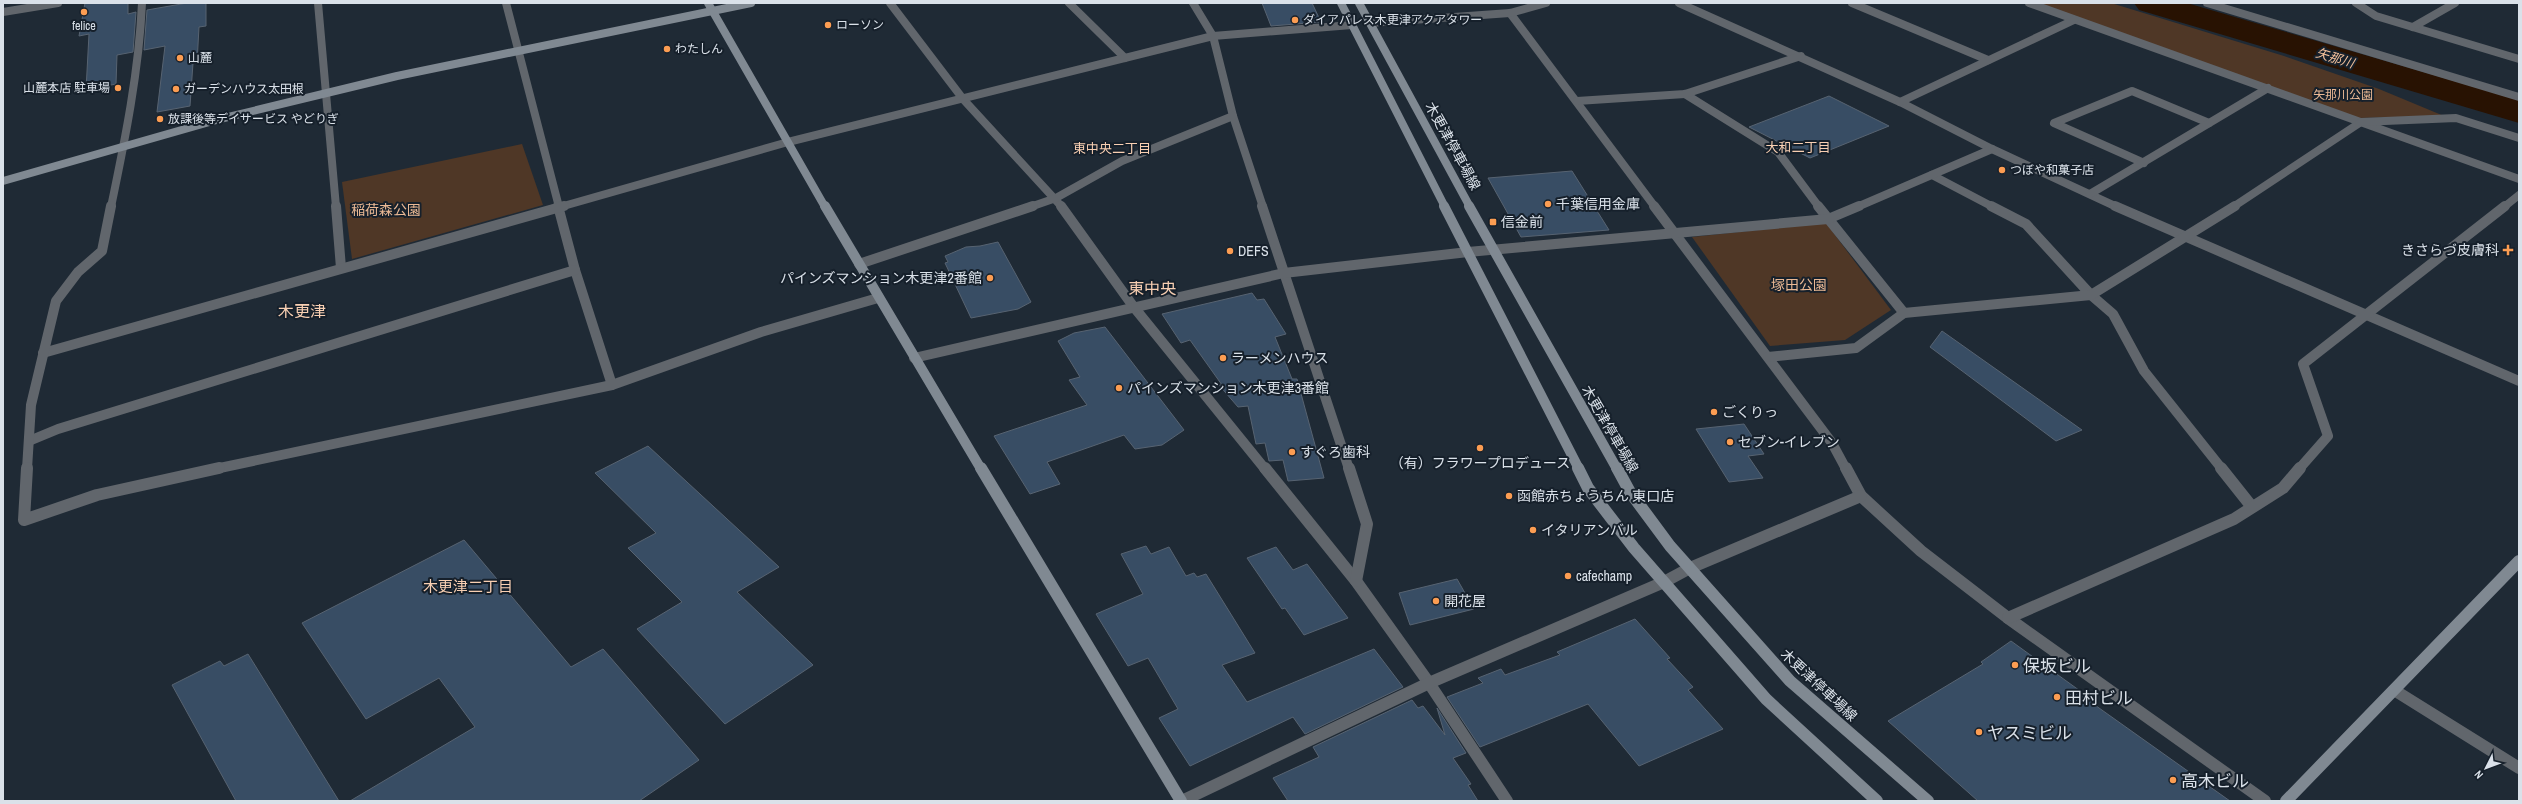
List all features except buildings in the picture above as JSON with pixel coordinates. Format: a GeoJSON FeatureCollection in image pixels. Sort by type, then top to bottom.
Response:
{"type":"FeatureCollection","features":[{"type":"Feature","properties":{"kind":"street"},"geometry":{"type":"LineString","coordinates":[[3,12],[58,3]]}},
{"type":"Feature","properties":{"kind":"street"},"geometry":{"type":"LineString","coordinates":[[142,3],[141,28],[124,145],[102,251],[78,272],[56,301],[31,405],[24,520],[97,495],[535,400],[612,385],[761,332],[878,298]]}},
{"type":"Feature","properties":{"kind":"street"},"geometry":{"type":"LineString","coordinates":[[318,3],[341,268]]}},
{"type":"Feature","properties":{"kind":"street"},"geometry":{"type":"LineString","coordinates":[[506,3],[575,270],[612,385]]}},
{"type":"Feature","properties":{"kind":"street"},"geometry":{"type":"LineString","coordinates":[[3,181],[124,145],[326,94],[710,7],[751,3]]}},
{"type":"Feature","properties":{"kind":"street"},"geometry":{"type":"LineString","coordinates":[[890,3],[964,99],[1056,198],[1132,306],[1356,581],[1429,683],[1507,801]]}},
{"type":"Feature","properties":{"kind":"street"},"geometry":{"type":"LineString","coordinates":[[1068,3],[1125,58]]}},
{"type":"Feature","properties":{"kind":"street"},"geometry":{"type":"LineString","coordinates":[[1193,3],[1213,36],[1233,116],[1367,524],[1356,581]]}},
{"type":"Feature","properties":{"kind":"street"},"geometry":{"type":"LineString","coordinates":[[1341,3],[1588,488],[1664,582],[1766,699],[1877,801]]}},
{"type":"Feature","properties":{"kind":"street","name":"木更津停車場線"},"geometry":{"type":"LineString","coordinates":[[1358,3],[1493,250],[1630,492],[1670,546],[1790,681],[1928,801]]}},
{"type":"Feature","properties":{"kind":"street"},"geometry":{"type":"LineString","coordinates":[[1370,24],[1510,13],[1546,3]]}},
{"type":"Feature","properties":{"kind":"street"},"geometry":{"type":"LineString","coordinates":[[1679,3],[1801,56],[1900,102],[1992,149],[2186,238],[2519,381]]}},
{"type":"Feature","properties":{"kind":"street"},"geometry":{"type":"LineString","coordinates":[[1852,3],[1988,60]]}},
{"type":"Feature","properties":{"kind":"street"},"geometry":{"type":"LineString","coordinates":[[2029,3],[2519,179]]}},
{"type":"Feature","properties":{"kind":"street"},"geometry":{"type":"LineString","coordinates":[[2207,3],[2519,97]]}},
{"type":"Feature","properties":{"kind":"street"},"geometry":{"type":"LineString","coordinates":[[2356,3],[2376,16],[2519,59]]}},
{"type":"Feature","properties":{"kind":"street"},"geometry":{"type":"LineString","coordinates":[[2413,27],[2455,3]]}},
{"type":"Feature","properties":{"kind":"street"},"geometry":{"type":"LineString","coordinates":[[710,7],[878,298],[1182,801],[1429,683],[1664,582],[1690,568],[1861,496]]}},
{"type":"Feature","properties":{"kind":"street"},"geometry":{"type":"LineString","coordinates":[[1510,13],[1832,443],[1861,496],[1921,551],[2008,618],[2265,801]]}},
{"type":"Feature","properties":{"kind":"street"},"geometry":{"type":"LineString","coordinates":[[1900,102],[2074,20]]}},
{"type":"Feature","properties":{"kind":"street"},"geometry":{"type":"LineString","coordinates":[[43,353],[788,142],[1213,36],[1352,25]]}},
{"type":"Feature","properties":{"kind":"street"},"geometry":{"type":"LineString","coordinates":[[1577,101],[1685,94],[1801,56]]}},
{"type":"Feature","properties":{"kind":"street"},"geometry":{"type":"LineString","coordinates":[[2090,194],[2268,88]]}},
{"type":"Feature","properties":{"kind":"street"},"geometry":{"type":"LineString","coordinates":[[2144,163],[2054,123],[2132,91],[2209,124]]}},
{"type":"Feature","properties":{"kind":"street"},"geometry":{"type":"LineString","coordinates":[[1685,94],[1778,152],[1828,219],[1904,313]]}},
{"type":"Feature","properties":{"kind":"street"},"geometry":{"type":"LineString","coordinates":[[859,264],[1056,198],[1122,161],[1233,116]]}},
{"type":"Feature","properties":{"kind":"street"},"geometry":{"type":"LineString","coordinates":[[1768,357],[1856,348],[1904,313],[2091,295],[2186,238],[2361,122],[2456,118],[2519,138]]}},
{"type":"Feature","properties":{"kind":"street"},"geometry":{"type":"LineString","coordinates":[[914,358],[1132,306],[1284,273],[1468,252],[1828,219],[1992,149]]}},
{"type":"Feature","properties":{"kind":"street"},"geometry":{"type":"LineString","coordinates":[[1932,175],[2026,224],[2091,295],[2112,314],[2144,371],[2252,507]]}},
{"type":"Feature","properties":{"kind":"street"},"geometry":{"type":"LineString","coordinates":[[2008,618],[2234,519],[2283,488],[2328,436],[2302,364],[2367,315],[2519,195]]}},
{"type":"Feature","properties":{"kind":"street"},"geometry":{"type":"LineString","coordinates":[[28,441],[58,429],[575,270]]}},
{"type":"Feature","properties":{"kind":"street"},"geometry":{"type":"LineString","coordinates":[[2286,801],[2519,561]]}},
{"type":"Feature","properties":{"kind":"street"},"geometry":{"type":"LineString","coordinates":[[2394,690],[2519,768]]}},
{"type":"Feature","properties":{"kind":"green space","name":"矢那川公園"},"geometry":{"type":"Polygon","coordinates":[[[2037,3],[2111,3],[2284,56],[2379,89],[2444,116],[2358,118],[2037,3]]]}},
{"type":"Feature","properties":{"kind":"green space","name":"稲荷森公園"},"geometry":{"type":"Polygon","coordinates":[[[522,144],[543,205],[352,259],[342,182],[522,144]]]}},
{"type":"Feature","properties":{"kind":"green space","name":"塚田公園"},"geometry":{"type":"Polygon","coordinates":[[[1826,223],[1891,310],[1845,340],[1770,346],[1692,237],[1826,223]]]}},
{"type":"Feature","properties":{"kind":"waterway","name":"矢那川"},"geometry":{"type":"LineString","coordinates":[[2151,3],[2519,112]]}},
{"type":"Feature","properties":{"kind":"place","name":"felice"},"geometry":{"type":"Point","coordinates":[84,12]}},
{"type":"Feature","properties":{"kind":"place","name":"ダイアパレス木更津アクアタワー"},"geometry":{"type":"Point","coordinates":[1295,20]}},
{"type":"Feature","properties":{"kind":"place","name":"ローソン"},"geometry":{"type":"Point","coordinates":[828,25]}},
{"type":"Feature","properties":{"kind":"place","name":"わたしん"},"geometry":{"type":"Point","coordinates":[667,49]}},
{"type":"Feature","properties":{"kind":"place","name":"山麓"},"geometry":{"type":"Point","coordinates":[180,58]}},
{"type":"Feature","properties":{"kind":"place","name":"山麓本店 駐車場"},"geometry":{"type":"Point","coordinates":[118,88]}},
{"type":"Feature","properties":{"kind":"place","name":"ガーデンハウス太田根"},"geometry":{"type":"Point","coordinates":[176,89]}},
{"type":"Feature","properties":{"kind":"place","name":"放課後等デイサービス やどりぎ"},"geometry":{"type":"Point","coordinates":[160,119]}},
{"type":"Feature","properties":{"kind":"place","name":"つぼや和菓子店"},"geometry":{"type":"Point","coordinates":[2002,170]}},
{"type":"Feature","properties":{"kind":"place","name":"千葉信用金庫"},"geometry":{"type":"Point","coordinates":[1548,204]}},
{"type":"Feature","properties":{"kind":"place","name":"信金前"},"geometry":{"type":"Point","coordinates":[1493,222]}},
{"type":"Feature","properties":{"kind":"place","name":"きさらづ皮膚科"},"geometry":{"type":"Point","coordinates":[2508,250]}},
{"type":"Feature","properties":{"kind":"place","name":"DEFS"},"geometry":{"type":"Point","coordinates":[1230,251]}},
{"type":"Feature","properties":{"kind":"place","name":"パインズマンション木更津2番館"},"geometry":{"type":"Point","coordinates":[990,278]}},
{"type":"Feature","properties":{"kind":"place","name":"ラーメンハウス"},"geometry":{"type":"Point","coordinates":[1223,358]}},
{"type":"Feature","properties":{"kind":"place","name":"パインズマンション木更津3番館"},"geometry":{"type":"Point","coordinates":[1119,388]}},
{"type":"Feature","properties":{"kind":"place","name":"ごくりっ"},"geometry":{"type":"Point","coordinates":[1714,412]}},
{"type":"Feature","properties":{"kind":"place","name":"セブン-イレブン"},"geometry":{"type":"Point","coordinates":[1730,442]}},
{"type":"Feature","properties":{"kind":"place","name":"（有）フラワープロデュース"},"geometry":{"type":"Point","coordinates":[1480,448]}},
{"type":"Feature","properties":{"kind":"place","name":"すぐろ歯科"},"geometry":{"type":"Point","coordinates":[1292,452]}},
{"type":"Feature","properties":{"kind":"place","name":"函館赤ちょうちん 東口店"},"geometry":{"type":"Point","coordinates":[1509,496]}},
{"type":"Feature","properties":{"kind":"place","name":"イタリアンバル"},"geometry":{"type":"Point","coordinates":[1533,530]}},
{"type":"Feature","properties":{"kind":"place","name":"cafechamp"},"geometry":{"type":"Point","coordinates":[1568,576]}},
{"type":"Feature","properties":{"kind":"place","name":"開花屋"},"geometry":{"type":"Point","coordinates":[1436,601]}},
{"type":"Feature","properties":{"kind":"place","name":"保坂ビル"},"geometry":{"type":"Point","coordinates":[2015,665]}},
{"type":"Feature","properties":{"kind":"place","name":"田村ビル"},"geometry":{"type":"Point","coordinates":[2057,697]}},
{"type":"Feature","properties":{"kind":"place","name":"ヤスミビル"},"geometry":{"type":"Point","coordinates":[1979,732]}},
{"type":"Feature","properties":{"kind":"place","name":"高木ビル"},"geometry":{"type":"Point","coordinates":[2173,780]}},
{"type":"Feature","properties":{"kind":"district","name":"大和二丁目"},"geometry":{"type":"Point","coordinates":[1798,147]}},
{"type":"Feature","properties":{"kind":"district","name":"東中央二丁目"},"geometry":{"type":"Point","coordinates":[1112,148]}},
{"type":"Feature","properties":{"kind":"district","name":"東中央"},"geometry":{"type":"Point","coordinates":[1152,288]}},
{"type":"Feature","properties":{"kind":"district","name":"木更津"},"geometry":{"type":"Point","coordinates":[302,311]}},
{"type":"Feature","properties":{"kind":"district","name":"木更津二丁目"},"geometry":{"type":"Point","coordinates":[468,586]}}]}
